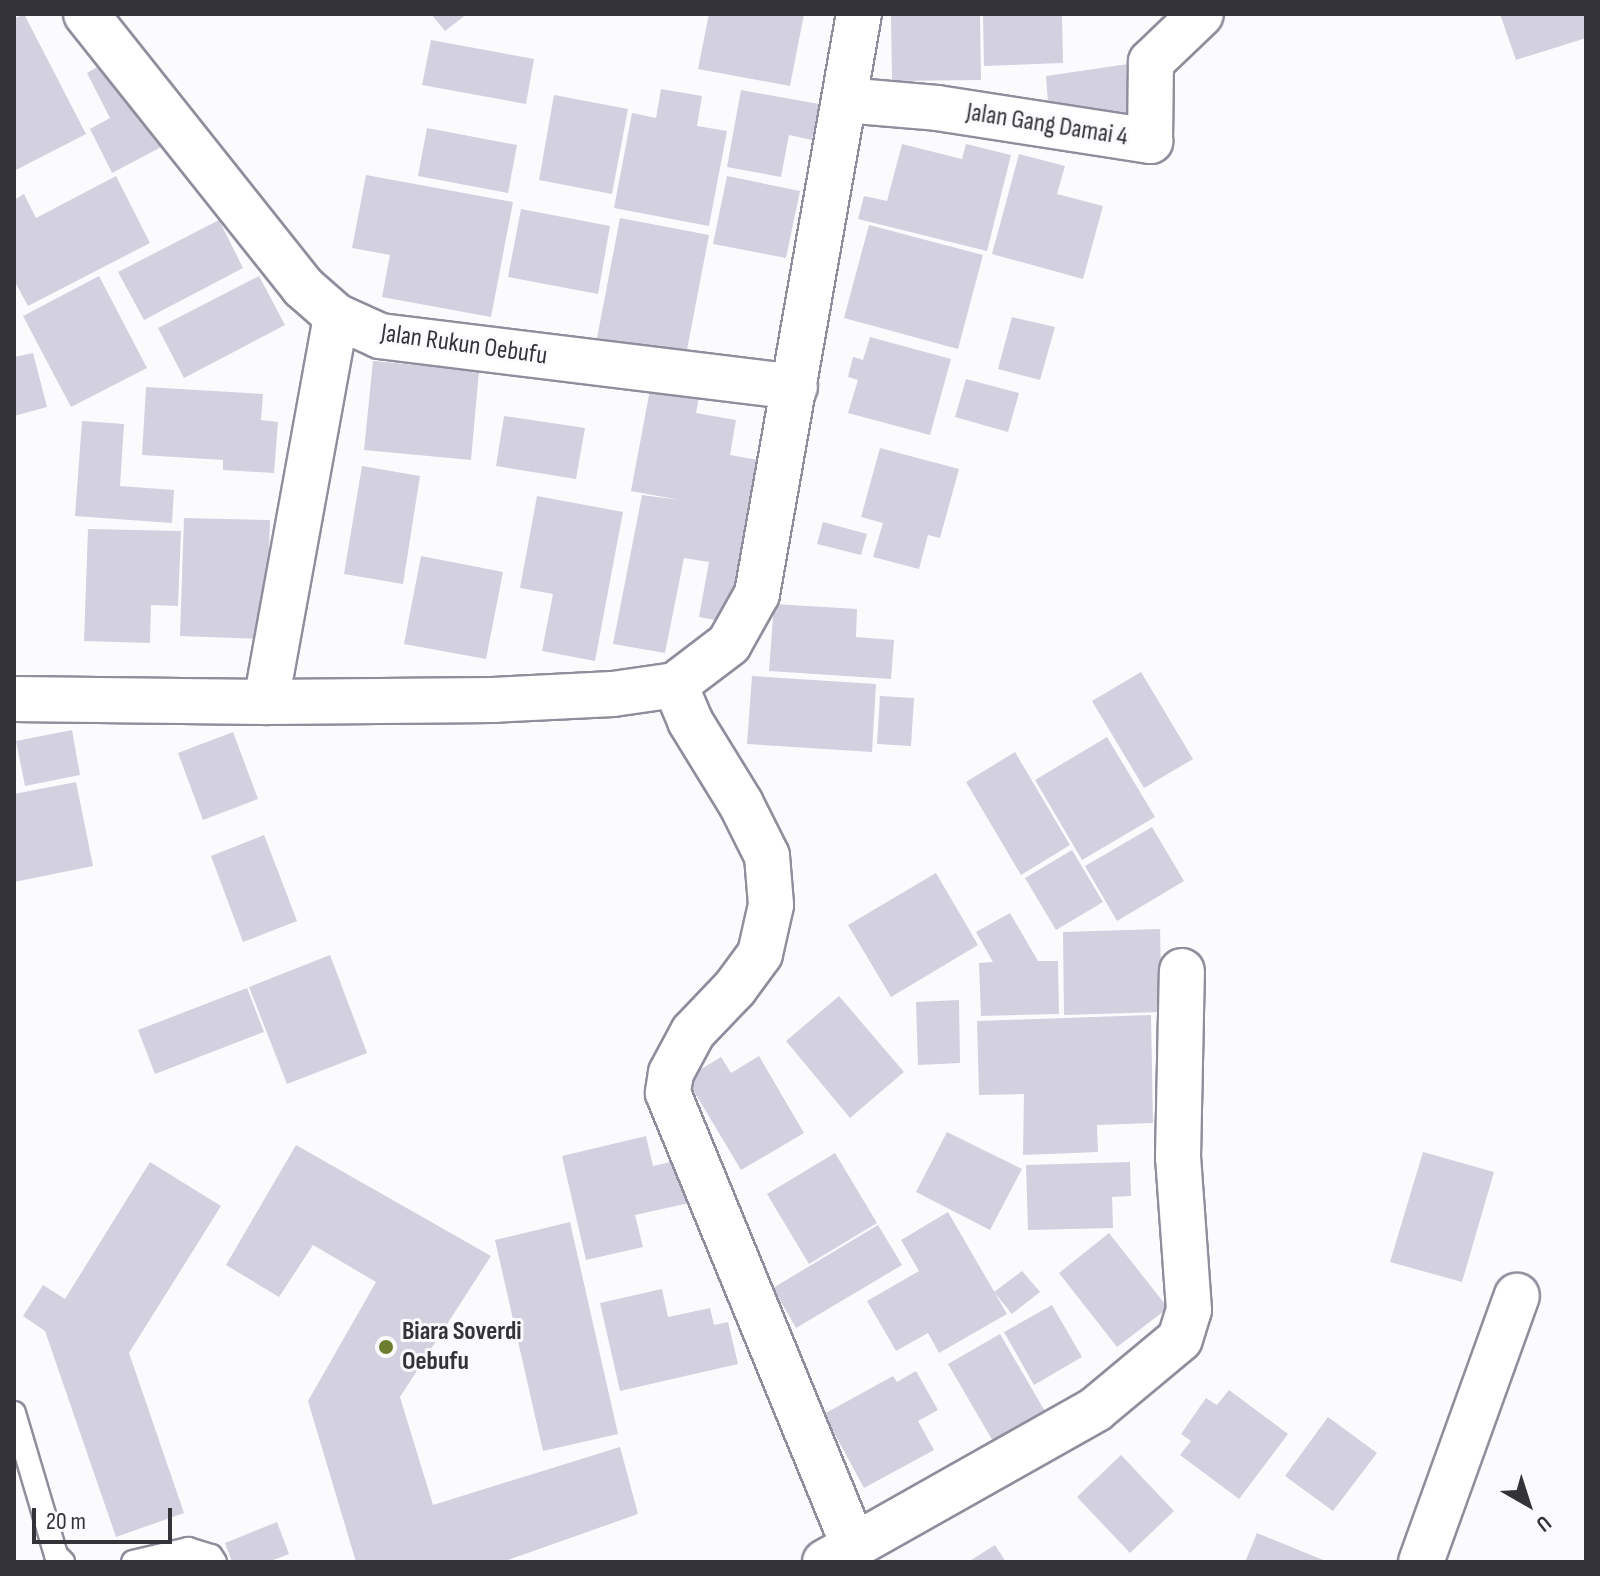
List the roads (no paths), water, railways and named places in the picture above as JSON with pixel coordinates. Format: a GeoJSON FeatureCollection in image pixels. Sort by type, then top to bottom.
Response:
{"type":"FeatureCollection","features":[{"type":"Feature","properties":{"kind":"street","name":"Jalan Rukun Oebufu"},"geometry":{"type":"LineString","coordinates":[[86,14],[303,287],[336,316],[380,336],[795,387]]}},
{"type":"Feature","properties":{"kind":"street"},"geometry":{"type":"LineString","coordinates":[[14,699],[266,702],[508,700],[613,694],[675,685],[729,644],[757,594],[859,14]]}},
{"type":"Feature","properties":{"kind":"street","name":"Jalan Gang Damai 4"},"geometry":{"type":"LineString","coordinates":[[844,100],[937,108],[1150,141],[1151,62],[1201,14]]}},
{"type":"Feature","properties":{"kind":"street"},"geometry":{"type":"LineString","coordinates":[[266,702],[336,316]]}},
{"type":"Feature","properties":{"kind":"street"},"geometry":{"type":"LineString","coordinates":[[675,685],[690,721],[741,804],[767,856],[771,905],[760,954],[735,988],[693,1032],[671,1073],[668,1093],[839,1553],[1096,1409],[1180,1339],[1189,1310],[1178,1157],[1182,971]]}},
{"type":"Feature","properties":{"kind":"street"},"geometry":{"type":"LineString","coordinates":[[1421,1562],[1517,1296]]}},
{"type":"Feature","properties":{"kind":"lane"},"geometry":{"type":"LineString","coordinates":[[14,1413],[56,1555],[63,1562]]}},
{"type":"Feature","properties":{"kind":"lane"},"geometry":{"type":"LineString","coordinates":[[133,1562],[188,1549],[211,1556],[215,1562]]}},
{"type":"Feature","properties":{"kind":"place","name":"Biara Soverdi Oebufu"},"geometry":{"type":"Point","coordinates":[386,1347]}}]}
